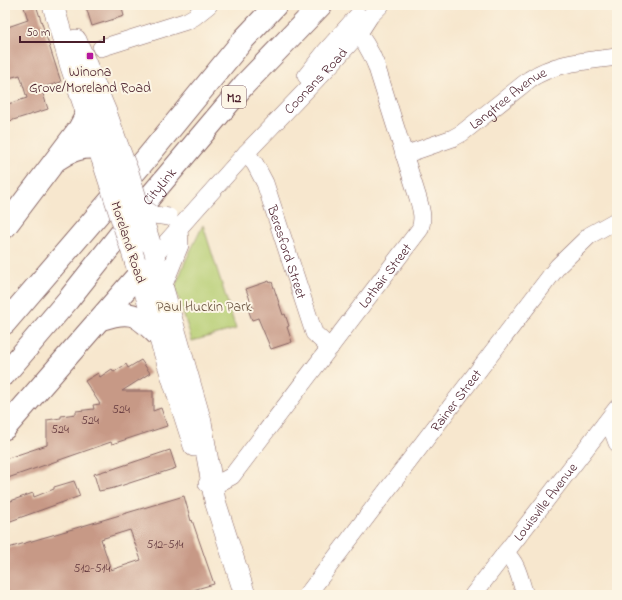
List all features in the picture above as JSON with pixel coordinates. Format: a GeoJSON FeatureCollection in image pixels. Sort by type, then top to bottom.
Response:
{"type":"FeatureCollection","features":[{"type":"Feature","properties":{"kind":"highway","name":"CityLink"},"geometry":{"type":"LineString","coordinates":[[5,323],[145,160],[244,39],[276,5]]}},
{"type":"Feature","properties":{"kind":"highway","name":"CityLink"},"geometry":{"type":"LineString","coordinates":[[5,374],[68,300],[153,194],[244,85],[321,5]]}},
{"type":"Feature","properties":{"kind":"highway"},"geometry":{"type":"LineString","coordinates":[[5,227],[78,129],[87,114]]}},
{"type":"Feature","properties":{"kind":"highway"},"geometry":{"type":"LineString","coordinates":[[44,175],[58,159],[75,149],[90,147],[107,153]]}},
{"type":"Feature","properties":{"kind":"highway"},"geometry":{"type":"LineString","coordinates":[[5,428],[101,319],[144,258]]}},
{"type":"Feature","properties":{"kind":"highway"},"geometry":{"type":"LineString","coordinates":[[101,319],[113,315],[132,314],[142,320],[158,335]]}},
{"type":"Feature","properties":{"kind":"main road","name":"Moreland Road"},"geometry":{"type":"LineString","coordinates":[[53,5],[87,114],[107,153],[144,258],[163,287],[201,422],[212,489]]}},
{"type":"Feature","properties":{"kind":"main road","name":"Moreland Road"},"geometry":{"type":"LineString","coordinates":[[63,5],[108,116],[107,153],[128,172],[137,203],[144,258],[158,335],[212,489],[245,595]]}},
{"type":"Feature","properties":{"kind":"street"},"geometry":{"type":"LineString","coordinates":[[101,48],[187,21],[209,5]]}},
{"type":"Feature","properties":{"kind":"street","name":"Coonans Road"},"geometry":{"type":"LineString","coordinates":[[355,28],[368,5]]}},
{"type":"Feature","properties":{"kind":"street","name":"Coonans Road"},"geometry":{"type":"LineString","coordinates":[[174,223],[193,213],[355,28],[381,5]]}},
{"type":"Feature","properties":{"kind":"street","name":"Lothair Street"},"geometry":{"type":"LineString","coordinates":[[212,489],[219,483],[232,476],[420,229],[422,222],[421,211],[372,54],[355,28]]}},
{"type":"Feature","properties":{"kind":"street","name":"Langtree Avenue"},"geometry":{"type":"LineString","coordinates":[[404,154],[453,138],[462,133],[541,72],[566,64],[617,57]]}},
{"type":"Feature","properties":{"kind":"street","name":"Beresford Street"},"geometry":{"type":"LineString","coordinates":[[246,153],[256,165],[265,183],[311,327],[318,338],[330,348]]}},
{"type":"Feature","properties":{"kind":"street"},"geometry":{"type":"LineString","coordinates":[[137,203],[154,215],[174,223]]}},
{"type":"Feature","properties":{"kind":"street","name":"Rainer Street"},"geometry":{"type":"LineString","coordinates":[[307,595],[558,266],[590,235],[617,220]]}},
{"type":"Feature","properties":{"kind":"street"},"geometry":{"type":"LineString","coordinates":[[144,258],[174,223]]}},
{"type":"Feature","properties":{"kind":"street"},"geometry":{"type":"LineString","coordinates":[[163,287],[180,246],[174,223]]}},
{"type":"Feature","properties":{"kind":"street","name":"Louisville Avenue"},"geometry":{"type":"LineString","coordinates":[[473,595],[617,408]]}},
{"type":"Feature","properties":{"kind":"street"},"geometry":{"type":"LineString","coordinates":[[605,424],[613,432],[617,443]]}},
{"type":"Feature","properties":{"kind":"street"},"geometry":{"type":"LineString","coordinates":[[505,553],[516,565],[525,595]]}},
{"type":"Feature","properties":{"kind":"green space","name":"Paul Huckin Park"},"geometry":{"type":"Polygon","coordinates":[[[203,225],[236,329],[192,341],[175,287],[203,225]]]}},
{"type":"Feature","properties":{"kind":"building"},"geometry":{"type":"Polygon","coordinates":[[[36,5],[61,82],[41,88],[48,109],[10,121],[5,121],[5,105],[27,98],[20,75],[5,79],[5,28],[28,20],[24,7],[36,5]]]}},
{"type":"Feature","properties":{"kind":"building"},"geometry":{"type":"Polygon","coordinates":[[[92,5],[121,5],[124,16],[92,26],[86,7],[92,5]]]}},
{"type":"Feature","properties":{"kind":"building"},"geometry":{"type":"Polygon","coordinates":[[[269,281],[270,283],[272,282],[283,315],[285,314],[289,326],[287,327],[292,342],[271,349],[258,318],[252,320],[248,309],[253,308],[246,289],[269,281]]]}},
{"type":"Feature","properties":{"kind":"building"},"geometry":{"type":"Polygon","coordinates":[[[141,360],[150,373],[122,391],[153,391],[153,411],[161,408],[167,426],[112,444],[111,442],[5,479],[5,459],[47,445],[47,420],[76,414],[76,411],[94,409],[93,405],[100,404],[85,381],[98,373],[100,377],[112,369],[114,372],[126,364],[128,368],[141,360]]]}},
{"type":"Feature","properties":{"kind":"building"},"geometry":{"type":"Polygon","coordinates":[[[170,450],[176,468],[114,488],[99,491],[94,474],[170,450]]]}},
{"type":"Feature","properties":{"kind":"building"},"geometry":{"type":"Polygon","coordinates":[[[74,481],[80,496],[5,523],[5,503],[33,493],[34,497],[54,489],[54,487],[74,481]]]}},
{"type":"Feature","properties":{"kind":"building"},"geometry":{"type":"Polygon","coordinates":[[[184,496],[191,521],[192,520],[214,584],[182,593],[183,595],[5,595],[5,549],[184,496]],[[130,530],[101,539],[111,570],[141,560],[130,530]]]}},
{"type":"Feature","properties":{"kind":"place","name":"Winona Grove/Moreland Road"},"geometry":{"type":"Point","coordinates":[90,56]}}]}
